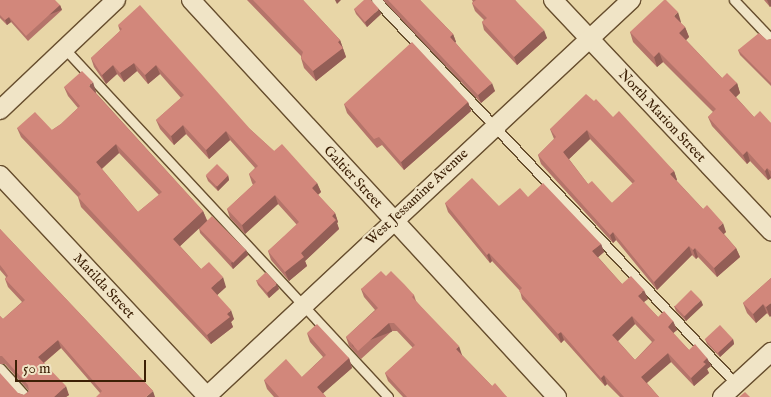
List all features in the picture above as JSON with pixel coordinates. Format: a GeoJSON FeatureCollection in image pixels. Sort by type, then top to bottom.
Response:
{"type":"FeatureCollection","features":[{"type":"Feature","properties":{"kind":"street"},"geometry":{"type":"LineString","coordinates":[[0,110],[116,0]]}},
{"type":"Feature","properties":{"kind":"street","name":"Galtier Street"},"geometry":{"type":"LineString","coordinates":[[191,0],[557,397]]}},
{"type":"Feature","properties":{"kind":"street","name":"North Marion Street"},"geometry":{"type":"LineString","coordinates":[[553,0],[771,231]]}},
{"type":"Feature","properties":{"kind":"street","name":"West Jessamine Avenue"},"geometry":{"type":"LineString","coordinates":[[207,397],[302,305],[630,0]]}},
{"type":"Feature","properties":{"kind":"street","name":"Matilda Street"},"geometry":{"type":"LineString","coordinates":[[0,175],[207,397]]}},
{"type":"Feature","properties":{"kind":"street"},"geometry":{"type":"LineString","coordinates":[[722,397],[771,352]]}},
{"type":"Feature","properties":{"kind":"lane"},"geometry":{"type":"LineString","coordinates":[[376,0],[736,384]]}},
{"type":"Feature","properties":{"kind":"lane"},"geometry":{"type":"LineString","coordinates":[[734,0],[771,38]]}},
{"type":"Feature","properties":{"kind":"lane"},"geometry":{"type":"LineString","coordinates":[[64,48],[388,397]]}},
{"type":"Feature","properties":{"kind":"lane"},"geometry":{"type":"LineString","coordinates":[[0,368],[26,397]]}},
{"type":"Feature","properties":{"kind":"building"},"geometry":{"type":"Polygon","coordinates":[[[0,0],[55,0],[60,5],[26,36],[9,17],[5,20],[0,15],[0,0]]]}},
{"type":"Feature","properties":{"kind":"building"},"geometry":{"type":"Polygon","coordinates":[[[253,0],[303,0],[340,40],[338,42],[343,48],[313,71],[301,58],[303,52],[253,0]]]}},
{"type":"Feature","properties":{"kind":"building"},"geometry":{"type":"Polygon","coordinates":[[[364,0],[371,0],[379,9],[365,22],[354,9],[364,0]]]}},
{"type":"Feature","properties":{"kind":"building"},"geometry":{"type":"Polygon","coordinates":[[[388,0],[420,0],[453,34],[450,37],[492,83],[478,95],[388,0]]]}},
{"type":"Feature","properties":{"kind":"building"},"geometry":{"type":"Polygon","coordinates":[[[476,0],[515,0],[544,30],[514,57],[482,22],[487,18],[472,3],[476,0]]]}},
{"type":"Feature","properties":{"kind":"building"},"geometry":{"type":"Polygon","coordinates":[[[664,0],[678,12],[674,16],[685,27],[679,33],[722,78],[727,73],[737,83],[729,90],[754,117],[760,111],[771,123],[771,171],[767,168],[765,171],[747,151],[743,155],[708,117],[716,109],[659,52],[654,57],[630,32],[664,0]]]}},
{"type":"Feature","properties":{"kind":"building"},"geometry":{"type":"Polygon","coordinates":[[[140,5],[251,130],[274,151],[282,144],[317,183],[312,188],[335,213],[332,216],[336,220],[301,253],[304,257],[285,272],[268,251],[299,222],[275,195],[242,225],[227,209],[256,182],[249,174],[258,166],[226,131],[206,150],[183,125],[171,136],[156,120],[184,95],[156,65],[145,75],[134,63],[120,73],[113,65],[102,75],[91,58],[122,29],[118,25],[140,5]]]}},
{"type":"Feature","properties":{"kind":"building"},"geometry":{"type":"Polygon","coordinates":[[[759,33],[767,40],[771,39],[771,83],[738,50],[759,33]]]}},
{"type":"Feature","properties":{"kind":"building"},"geometry":{"type":"Polygon","coordinates":[[[412,42],[468,102],[401,162],[379,137],[374,139],[344,104],[412,42]]]}},
{"type":"Feature","properties":{"kind":"building"},"geometry":{"type":"Polygon","coordinates":[[[82,71],[93,82],[89,86],[203,211],[173,239],[201,269],[209,262],[223,277],[211,288],[231,310],[227,314],[230,317],[207,335],[78,197],[81,194],[17,128],[35,112],[52,130],[61,124],[80,106],[64,87],[82,71]],[[116,144],[96,162],[138,212],[162,192],[116,144]]]}},
{"type":"Feature","properties":{"kind":"building"},"geometry":{"type":"Polygon","coordinates":[[[586,94],[594,101],[596,99],[613,117],[619,111],[674,171],[670,174],[703,209],[707,205],[723,223],[718,228],[736,248],[714,268],[695,248],[693,250],[689,246],[654,282],[613,232],[610,235],[538,155],[556,137],[550,129],[586,94]],[[587,130],[563,152],[588,184],[592,181],[612,203],[635,181],[587,130]]]}},
{"type":"Feature","properties":{"kind":"building"},"geometry":{"type":"Polygon","coordinates":[[[217,164],[228,175],[217,187],[206,175],[217,164]]]}},
{"type":"Feature","properties":{"kind":"building"},"geometry":{"type":"Polygon","coordinates":[[[472,178],[499,206],[520,188],[528,197],[543,183],[601,244],[592,251],[622,284],[631,276],[644,290],[638,296],[658,317],[664,311],[673,321],[668,327],[689,350],[695,344],[707,358],[703,362],[706,364],[691,378],[668,353],[641,377],[659,397],[624,397],[604,375],[601,378],[561,332],[558,334],[519,291],[522,288],[489,253],[487,255],[445,203],[472,178]],[[632,316],[612,335],[635,360],[655,340],[632,316]]]}},
{"type":"Feature","properties":{"kind":"building"},"geometry":{"type":"Polygon","coordinates":[[[212,216],[246,250],[233,263],[199,229],[212,216]]]}},
{"type":"Feature","properties":{"kind":"building"},"geometry":{"type":"Polygon","coordinates":[[[0,229],[153,391],[146,397],[96,397],[102,391],[58,340],[38,357],[66,386],[54,397],[0,397],[0,373],[18,393],[24,395],[29,391],[28,385],[0,356],[0,316],[3,319],[25,300],[5,279],[8,276],[0,265],[0,229]]]}},
{"type":"Feature","properties":{"kind":"building"},"geometry":{"type":"Polygon","coordinates":[[[381,271],[386,276],[391,271],[404,284],[414,295],[412,297],[459,346],[456,349],[492,386],[495,383],[507,397],[407,397],[385,373],[415,345],[394,323],[389,323],[358,351],[346,337],[378,308],[361,289],[381,271]]]}},
{"type":"Feature","properties":{"kind":"building"},"geometry":{"type":"Polygon","coordinates":[[[266,272],[277,284],[267,293],[256,281],[266,272]]]}},
{"type":"Feature","properties":{"kind":"building"},"geometry":{"type":"Polygon","coordinates":[[[771,278],[771,303],[766,307],[763,304],[753,314],[743,303],[771,278]]]}},
{"type":"Feature","properties":{"kind":"building"},"geometry":{"type":"Polygon","coordinates":[[[691,290],[701,300],[685,316],[675,306],[691,290]]]}},
{"type":"Feature","properties":{"kind":"building"},"geometry":{"type":"Polygon","coordinates":[[[317,324],[349,358],[317,387],[326,397],[279,397],[264,380],[286,359],[302,377],[326,355],[307,333],[317,324]]]}},
{"type":"Feature","properties":{"kind":"building"},"geometry":{"type":"Polygon","coordinates":[[[720,325],[733,339],[718,353],[705,339],[720,325]]]}},
{"type":"Feature","properties":{"kind":"building"},"geometry":{"type":"Polygon","coordinates":[[[745,392],[750,397],[739,397],[745,392]]]}}]}
